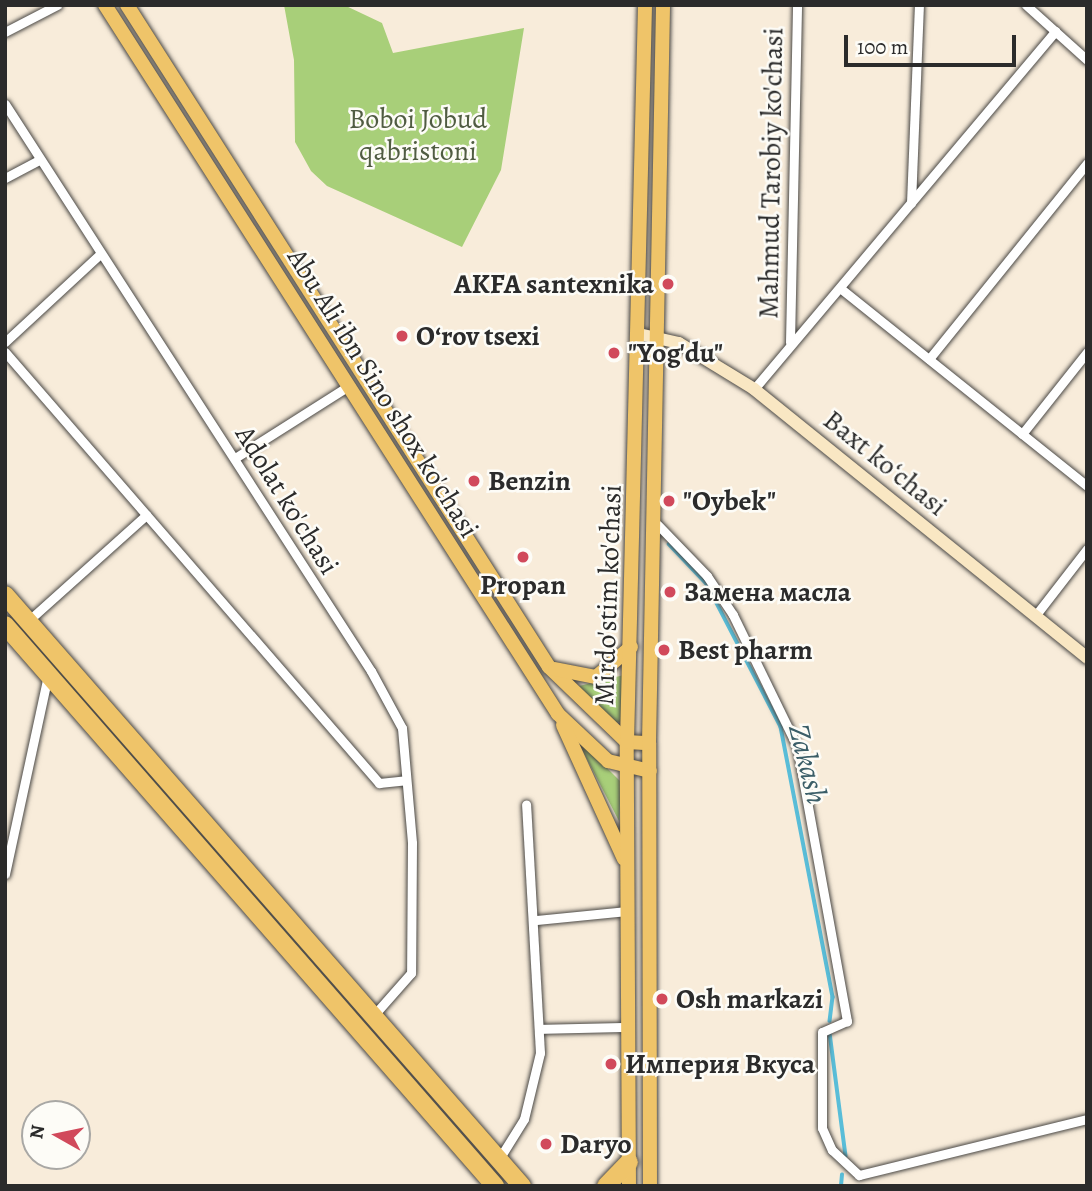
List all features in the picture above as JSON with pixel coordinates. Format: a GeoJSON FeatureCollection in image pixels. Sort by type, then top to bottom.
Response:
{"type":"FeatureCollection","features":[{"type":"Feature","properties":{"kind":"highway"},"geometry":{"type":"LineString","coordinates":[[5,595],[522,1186]]}},
{"type":"Feature","properties":{"kind":"highway"},"geometry":{"type":"LineString","coordinates":[[5,625],[495,1186]]}},
{"type":"Feature","properties":{"kind":"highway"},"geometry":{"type":"LineString","coordinates":[[255,909],[270,899]]}},
{"type":"Feature","properties":{"kind":"highway"},"geometry":{"type":"LineString","coordinates":[[606,1186],[629,1163]]}},
{"type":"Feature","properties":{"kind":"main road","name":"Abu Ali ibn Sino shox ko'chasi"},"geometry":{"type":"LineString","coordinates":[[105,5],[558,714],[608,761],[628,770],[650,771]]}},
{"type":"Feature","properties":{"kind":"main road","name":"Abu Ali ibn Sino shox ko'chasi"},"geometry":{"type":"LineString","coordinates":[[127,5],[549,667],[627,742]]}},
{"type":"Feature","properties":{"kind":"main road","name":"Mirdo'stim ko'chasi"},"geometry":{"type":"LineString","coordinates":[[629,1186],[627,742],[645,5]]}},
{"type":"Feature","properties":{"kind":"main road","name":"Mirdo'stim ko'chasi"},"geometry":{"type":"LineString","coordinates":[[650,1186],[649,743],[658,525],[663,5]]}},
{"type":"Feature","properties":{"kind":"main road","name":"Baxt koʻchasi"},"geometry":{"type":"LineString","coordinates":[[639,334],[659,336],[754,389],[1087,658]]}},
{"type":"Feature","properties":{"kind":"main road"},"geometry":{"type":"LineString","coordinates":[[549,667],[596,677],[631,647]]}},
{"type":"Feature","properties":{"kind":"main road"},"geometry":{"type":"LineString","coordinates":[[558,714],[628,869]]}},
{"type":"Feature","properties":{"kind":"main road"},"geometry":{"type":"LineString","coordinates":[[627,742],[649,743]]}},
{"type":"Feature","properties":{"kind":"street"},"geometry":{"type":"LineString","coordinates":[[5,32],[57,5]]}},
{"type":"Feature","properties":{"kind":"street","name":"Mahmud Tarobiy ko'chasi"},"geometry":{"type":"LineString","coordinates":[[790,342],[797,5]]}},
{"type":"Feature","properties":{"kind":"street"},"geometry":{"type":"LineString","coordinates":[[911,204],[919,5]]}},
{"type":"Feature","properties":{"kind":"street"},"geometry":{"type":"LineString","coordinates":[[1026,5],[1087,60]]}},
{"type":"Feature","properties":{"kind":"street","name":"Mahmud Tarobiy ko'chasi"},"geometry":{"type":"LineString","coordinates":[[754,389],[790,342],[840,288],[1055,32]]}},
{"type":"Feature","properties":{"kind":"street","name":"Adolat ko'chasi"},"geometry":{"type":"LineString","coordinates":[[5,104],[98,256],[235,458],[402,728],[411,973],[374,1015]]}},
{"type":"Feature","properties":{"kind":"street"},"geometry":{"type":"LineString","coordinates":[[5,178],[39,160]]}},
{"type":"Feature","properties":{"kind":"street"},"geometry":{"type":"LineString","coordinates":[[929,359],[1087,163]]}},
{"type":"Feature","properties":{"kind":"street"},"geometry":{"type":"LineString","coordinates":[[5,342],[98,256]]}},
{"type":"Feature","properties":{"kind":"street"},"geometry":{"type":"LineString","coordinates":[[840,288],[1087,486]]}},
{"type":"Feature","properties":{"kind":"street"},"geometry":{"type":"LineString","coordinates":[[5,352],[379,783],[406,780]]}},
{"type":"Feature","properties":{"kind":"street"},"geometry":{"type":"LineString","coordinates":[[1022,434],[1087,352]]}},
{"type":"Feature","properties":{"kind":"street"},"geometry":{"type":"LineString","coordinates":[[235,458],[350,385]]}},
{"type":"Feature","properties":{"kind":"street"},"geometry":{"type":"LineString","coordinates":[[28,621],[146,515]]}},
{"type":"Feature","properties":{"kind":"street"},"geometry":{"type":"LineString","coordinates":[[658,525],[707,576],[733,615],[797,746],[847,1021],[822,1032],[822,1128],[832,1150],[859,1175],[1087,1119]]}},
{"type":"Feature","properties":{"kind":"street"},"geometry":{"type":"LineString","coordinates":[[1035,616],[1087,550]]}},
{"type":"Feature","properties":{"kind":"street"},"geometry":{"type":"LineString","coordinates":[[5,874],[48,675]]}},
{"type":"Feature","properties":{"kind":"street"},"geometry":{"type":"LineString","coordinates":[[499,1159],[524,1119],[539,1029],[536,920],[526,804]]}},
{"type":"Feature","properties":{"kind":"street"},"geometry":{"type":"LineString","coordinates":[[536,920],[628,912]]}},
{"type":"Feature","properties":{"kind":"street"},"geometry":{"type":"LineString","coordinates":[[539,1029],[629,1027]]}},
{"type":"Feature","properties":{"kind":"green space","name":"Boboi Jobud qabristoni"},"geometry":{"type":"Polygon","coordinates":[[[284,5],[344,5],[382,23],[393,53],[524,28],[501,170],[462,247],[327,186],[311,171],[295,142],[294,60],[284,5]]]}},
{"type":"Feature","properties":{"kind":"green space"},"geometry":{"type":"Polygon","coordinates":[[[624,675],[622,721],[613,724],[579,686],[624,675]]]}},
{"type":"Feature","properties":{"kind":"green space"},"geometry":{"type":"Polygon","coordinates":[[[575,736],[621,782],[619,821],[575,736]]]}},
{"type":"Feature","properties":{"kind":"waterway","name":"Zakash"},"geometry":{"type":"LineString","coordinates":[[669,544],[707,584],[781,727],[833,997],[830,1021]]}},
{"type":"Feature","properties":{"kind":"waterway","name":"Zakash"},"geometry":{"type":"LineString","coordinates":[[830,1033],[846,1156]]}},
{"type":"Feature","properties":{"kind":"waterway","name":"Zakash"},"geometry":{"type":"LineString","coordinates":[[841,1186],[842,1175]]}},
{"type":"Feature","properties":{"kind":"place","name":"AKFA santexnika"},"geometry":{"type":"Point","coordinates":[668,284]}},
{"type":"Feature","properties":{"kind":"place","name":"Oʻrov tsexi"},"geometry":{"type":"Point","coordinates":[402,336]}},
{"type":"Feature","properties":{"kind":"place","name":"\"Yog'du\""},"geometry":{"type":"Point","coordinates":[614,353]}},
{"type":"Feature","properties":{"kind":"place","name":"Benzin"},"geometry":{"type":"Point","coordinates":[474,481]}},
{"type":"Feature","properties":{"kind":"place","name":"\"Oybek\""},"geometry":{"type":"Point","coordinates":[669,501]}},
{"type":"Feature","properties":{"kind":"place","name":"Propan"},"geometry":{"type":"Point","coordinates":[523,557]}},
{"type":"Feature","properties":{"kind":"place","name":"Замена масла"},"geometry":{"type":"Point","coordinates":[670,592]}},
{"type":"Feature","properties":{"kind":"place","name":"Best pharm"},"geometry":{"type":"Point","coordinates":[664,650]}},
{"type":"Feature","properties":{"kind":"place","name":"Osh markazi"},"geometry":{"type":"Point","coordinates":[662,999]}},
{"type":"Feature","properties":{"kind":"place","name":"Империя Вкуса"},"geometry":{"type":"Point","coordinates":[611,1064]}},
{"type":"Feature","properties":{"kind":"place","name":"Daryo"},"geometry":{"type":"Point","coordinates":[546,1144]}}]}
